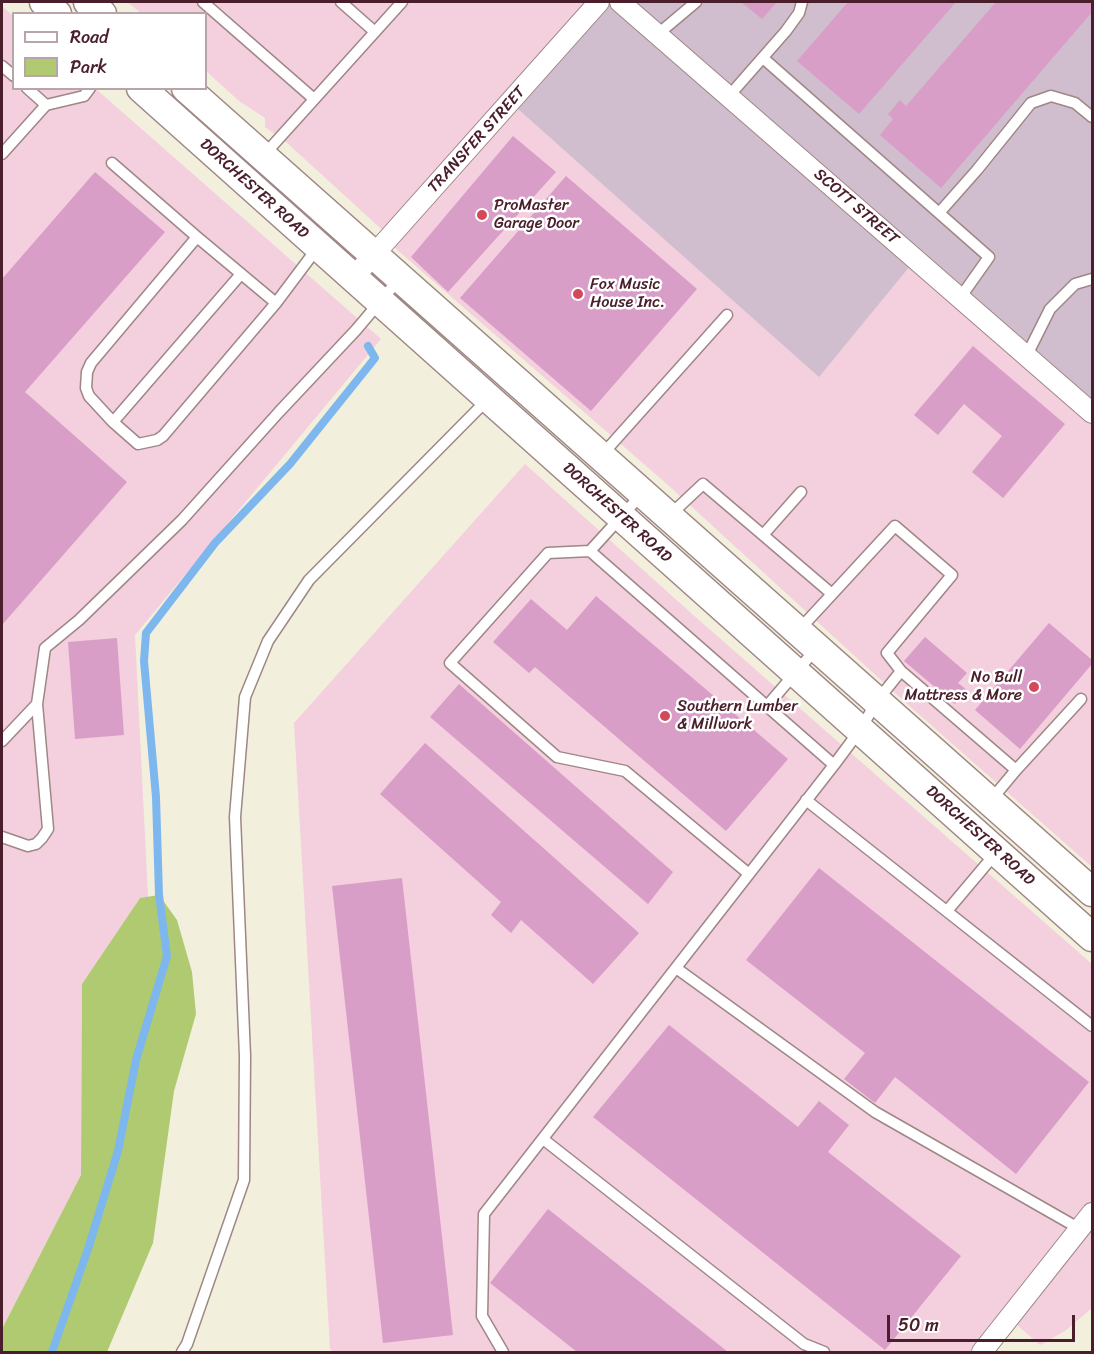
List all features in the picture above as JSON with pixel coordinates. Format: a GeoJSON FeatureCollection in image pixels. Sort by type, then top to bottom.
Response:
{"type":"FeatureCollection","features":[{"type":"Feature","properties":{"kind":"main road"},"geometry":{"type":"LineString","coordinates":[[88,2],[100,12]]}},
{"type":"Feature","properties":{"kind":"main road","name":"DORCHESTER ROAD"},"geometry":{"type":"LineString","coordinates":[[143,90],[379,301],[500,388],[601,456],[1092,892]]}},
{"type":"Feature","properties":{"kind":"main road","name":"DORCHESTER ROAD"},"geometry":{"type":"LineString","coordinates":[[188,90],[400,278],[621,516],[1092,937]]}},
{"type":"Feature","properties":{"kind":"street","name":"TRANSFER STREET"},"geometry":{"type":"LineString","coordinates":[[353,278],[599,2]]}},
{"type":"Feature","properties":{"kind":"street","name":"SCOTT STREET"},"geometry":{"type":"LineString","coordinates":[[620,2],[1092,413]]}},
{"type":"Feature","properties":{"kind":"street"},"geometry":{"type":"LineString","coordinates":[[982,1353],[1092,1213]]}},
{"type":"Feature","properties":{"kind":"lane"},"geometry":{"type":"LineString","coordinates":[[203,2],[314,99]]}},
{"type":"Feature","properties":{"kind":"lane"},"geometry":{"type":"LineString","coordinates":[[340,2],[375,32]]}},
{"type":"Feature","properties":{"kind":"lane"},"geometry":{"type":"LineString","coordinates":[[263,156],[402,2]]}},
{"type":"Feature","properties":{"kind":"lane"},"geometry":{"type":"LineString","coordinates":[[658,34],[696,2]]}},
{"type":"Feature","properties":{"kind":"lane"},"geometry":{"type":"LineString","coordinates":[[729,96],[799,13],[802,2]]}},
{"type":"Feature","properties":{"kind":"lane"},"geometry":{"type":"LineString","coordinates":[[763,58],[989,257],[960,298]]}},
{"type":"Feature","properties":{"kind":"lane"},"geometry":{"type":"LineString","coordinates":[[29,90],[46,105]]}},
{"type":"Feature","properties":{"kind":"lane"},"geometry":{"type":"LineString","coordinates":[[2,154],[46,105],[84,96],[88,90]]}},
{"type":"Feature","properties":{"kind":"lane"},"geometry":{"type":"LineString","coordinates":[[939,213],[1030,104],[1051,96],[1075,103],[1092,117]]}},
{"type":"Feature","properties":{"kind":"lane"},"geometry":{"type":"LineString","coordinates":[[112,163],[276,303]]}},
{"type":"Feature","properties":{"kind":"lane"},"geometry":{"type":"LineString","coordinates":[[197,237],[91,363],[86,379],[89,396],[138,444],[157,441],[276,303],[318,247]]}},
{"type":"Feature","properties":{"kind":"lane"},"geometry":{"type":"LineString","coordinates":[[113,422],[241,273]]}},
{"type":"Feature","properties":{"kind":"lane"},"geometry":{"type":"LineString","coordinates":[[2,837],[28,846],[36,844],[48,829],[37,704],[45,648],[79,620],[182,520],[356,330],[400,278]]}},
{"type":"Feature","properties":{"kind":"lane"},"geometry":{"type":"LineString","coordinates":[[1026,355],[1050,309],[1075,284],[1092,279]]}},
{"type":"Feature","properties":{"kind":"lane"},"geometry":{"type":"LineString","coordinates":[[601,456],[727,315]]}},
{"type":"Feature","properties":{"kind":"lane"},"geometry":{"type":"LineString","coordinates":[[182,1353],[244,1180],[244,1056],[235,817],[245,697],[268,641],[309,580],[500,388]]}},
{"type":"Feature","properties":{"kind":"lane"},"geometry":{"type":"LineString","coordinates":[[669,516],[703,484],[832,594]]}},
{"type":"Feature","properties":{"kind":"lane"},"geometry":{"type":"LineString","coordinates":[[763,535],[801,492]]}},
{"type":"Feature","properties":{"kind":"lane"},"geometry":{"type":"LineString","coordinates":[[590,551],[643,493]]}},
{"type":"Feature","properties":{"kind":"lane"},"geometry":{"type":"LineString","coordinates":[[767,706],[795,672],[808,639],[832,594],[895,526],[952,575],[887,653],[901,671],[1016,770]]}},
{"type":"Feature","properties":{"kind":"lane"},"geometry":{"type":"LineString","coordinates":[[749,874],[625,771],[557,757],[450,663],[548,553],[590,551],[834,765]]}},
{"type":"Feature","properties":{"kind":"lane"},"geometry":{"type":"LineString","coordinates":[[503,1353],[482,1316],[484,1214],[834,765],[860,730],[877,701],[901,671]]}},
{"type":"Feature","properties":{"kind":"lane"},"geometry":{"type":"LineString","coordinates":[[990,801],[1081,699]]}},
{"type":"Feature","properties":{"kind":"lane"},"geometry":{"type":"LineString","coordinates":[[2,741],[37,704]]}},
{"type":"Feature","properties":{"kind":"lane"},"geometry":{"type":"LineString","coordinates":[[807,800],[1092,1026]]}},
{"type":"Feature","properties":{"kind":"lane"},"geometry":{"type":"LineString","coordinates":[[947,911],[997,852]]}},
{"type":"Feature","properties":{"kind":"lane"},"geometry":{"type":"LineString","coordinates":[[676,968],[875,1112],[1080,1229]]}},
{"type":"Feature","properties":{"kind":"lane"},"geometry":{"type":"LineString","coordinates":[[543,1139],[804,1344],[825,1353]]}},
{"type":"Feature","properties":{"kind":"shaded area"},"geometry":{"type":"Polygon","coordinates":[[[127,2],[599,2],[510,102],[819,376],[915,260],[1092,416],[1092,867],[906,703],[668,485],[387,241],[390,237],[286,142],[265,127],[265,118],[239,101],[207,72],[207,12],[140,12],[127,2]]]}},
{"type":"Feature","properties":{"kind":"shaded area"},"geometry":{"type":"Polygon","coordinates":[[[599,2],[1092,2],[1092,416],[915,260],[819,377],[510,102],[599,2]]]}},
{"type":"Feature","properties":{"kind":"shaded area"},"geometry":{"type":"Polygon","coordinates":[[[2,6],[12,15],[12,90],[97,90],[381,339],[135,635],[148,897],[140,898],[82,984],[81,1175],[2,1329],[2,6]]]}},
{"type":"Feature","properties":{"kind":"shaded area"},"geometry":{"type":"Polygon","coordinates":[[[525,464],[691,613],[1092,964],[1092,1308],[1065,1331],[1040,1345],[1009,1318],[982,1352],[334,1352],[330,1349],[294,723],[525,464]]]}},
{"type":"Feature","properties":{"kind":"green space"},"geometry":{"type":"Polygon","coordinates":[[[159,895],[177,920],[192,972],[196,1014],[174,1091],[153,1243],[107,1352],[2,1352],[2,1329],[81,1175],[82,984],[140,898],[159,895]]]}},
{"type":"Feature","properties":{"kind":"building"},"geometry":{"type":"Polygon","coordinates":[[[741,2],[777,2],[762,19],[741,2]]]}},
{"type":"Feature","properties":{"kind":"building"},"geometry":{"type":"Polygon","coordinates":[[[848,2],[956,2],[859,114],[797,61],[848,2]]]}},
{"type":"Feature","properties":{"kind":"building"},"geometry":{"type":"Polygon","coordinates":[[[996,2],[1092,2],[1092,12],[941,188],[880,135],[893,119],[888,114],[900,100],[906,106],[996,2]]]}},
{"type":"Feature","properties":{"kind":"building","name":"ProMaster Garage Door"},"geometry":{"type":"Polygon","coordinates":[[[513,136],[556,172],[448,292],[411,257],[513,136]]]}},
{"type":"Feature","properties":{"kind":"building"},"geometry":{"type":"Polygon","coordinates":[[[95,172],[165,232],[25,392],[127,482],[2,625],[2,279],[95,172]]]}},
{"type":"Feature","properties":{"kind":"building","name":"Fox Music House Inc."},"geometry":{"type":"Polygon","coordinates":[[[566,176],[697,289],[591,411],[460,298],[566,176]]]}},
{"type":"Feature","properties":{"kind":"building"},"geometry":{"type":"Polygon","coordinates":[[[973,346],[1065,424],[1003,498],[972,472],[1002,436],[964,404],[938,435],[914,415],[973,346]]]}},
{"type":"Feature","properties":{"kind":"building","name":"Southern Lumber & Millwork"},"geometry":{"type":"Polygon","coordinates":[[[596,596],[788,759],[726,831],[535,667],[529,673],[493,642],[531,599],[567,630],[596,596]]]}},
{"type":"Feature","properties":{"kind":"building","name":"No Bull Mattress & More"},"geometry":{"type":"Polygon","coordinates":[[[1049,623],[1092,660],[1092,664],[1020,749],[975,710],[1049,623]]]}},
{"type":"Feature","properties":{"kind":"building"},"geometry":{"type":"Polygon","coordinates":[[[925,637],[967,673],[958,683],[967,690],[955,704],[904,661],[925,637]]]}},
{"type":"Feature","properties":{"kind":"building"},"geometry":{"type":"Polygon","coordinates":[[[117,638],[124,735],[75,739],[68,642],[117,638]]]}},
{"type":"Feature","properties":{"kind":"building"},"geometry":{"type":"Polygon","coordinates":[[[459,684],[673,872],[648,904],[430,717],[459,684]]]}},
{"type":"Feature","properties":{"kind":"building"},"geometry":{"type":"Polygon","coordinates":[[[425,743],[639,933],[593,984],[521,920],[511,933],[491,915],[501,902],[380,794],[425,743]]]}},
{"type":"Feature","properties":{"kind":"building"},"geometry":{"type":"Polygon","coordinates":[[[819,868],[1089,1082],[1016,1174],[895,1077],[875,1103],[844,1079],[865,1053],[746,960],[819,868]]]}},
{"type":"Feature","properties":{"kind":"building"},"geometry":{"type":"Polygon","coordinates":[[[402,878],[453,1335],[383,1343],[332,886],[402,878]]]}},
{"type":"Feature","properties":{"kind":"building"},"geometry":{"type":"Polygon","coordinates":[[[669,1025],[798,1127],[819,1101],[849,1125],[828,1152],[961,1256],[885,1350],[593,1117],[669,1025]]]}},
{"type":"Feature","properties":{"kind":"building"},"geometry":{"type":"Polygon","coordinates":[[[548,1209],[728,1352],[577,1352],[490,1283],[548,1209]]]}},
{"type":"Feature","properties":{"kind":"waterway"},"geometry":{"type":"LineString","coordinates":[[52,1352],[88,1249],[118,1151],[136,1060],[167,956],[159,895],[156,797],[144,661],[146,633],[215,543],[290,464],[375,358],[368,346]]}},
{"type":"Feature","properties":{"kind":"place","name":"ProMaster Garage Door"},"geometry":{"type":"Point","coordinates":[482,215]}},
{"type":"Feature","properties":{"kind":"place","name":"Fox Music House Inc."},"geometry":{"type":"Point","coordinates":[578,294]}},
{"type":"Feature","properties":{"kind":"place","name":"No Bull Mattress & More"},"geometry":{"type":"Point","coordinates":[1034,687]}},
{"type":"Feature","properties":{"kind":"place","name":"Southern Lumber & Millwork"},"geometry":{"type":"Point","coordinates":[665,716]}}]}
